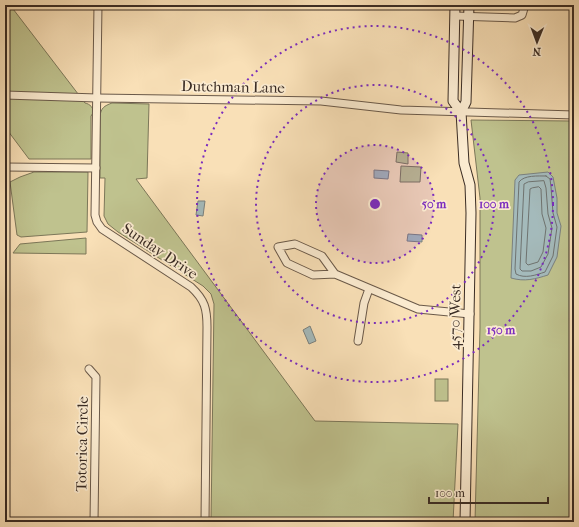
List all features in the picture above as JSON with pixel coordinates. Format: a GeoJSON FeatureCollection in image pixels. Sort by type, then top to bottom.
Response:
{"type":"FeatureCollection","features":[{"type":"Feature","properties":{"kind":"main road","name":"4570 West"},"geometry":{"type":"LineString","coordinates":[[455,5],[453,101],[461,112]]}},
{"type":"Feature","properties":{"kind":"main road","name":"4570 West"},"geometry":{"type":"LineString","coordinates":[[465,522],[471,213],[470,185],[464,163],[461,112],[466,102],[469,5]]}},
{"type":"Feature","properties":{"kind":"street","name":"Sunday Drive"},"geometry":{"type":"LineString","coordinates":[[98,5],[95,208],[97,222],[99,226],[116,238],[191,287],[199,295],[204,304],[207,327],[205,522]]}},
{"type":"Feature","properties":{"kind":"street"},"geometry":{"type":"LineString","coordinates":[[455,16],[515,18],[522,15],[525,5]]}},
{"type":"Feature","properties":{"kind":"street","name":"Dutchman Lane"},"geometry":{"type":"LineString","coordinates":[[5,95],[321,102],[401,110],[574,115]]}},
{"type":"Feature","properties":{"kind":"street"},"geometry":{"type":"LineString","coordinates":[[5,167],[96,168]]}},
{"type":"Feature","properties":{"kind":"street"},"geometry":{"type":"LineString","coordinates":[[335,274],[322,256],[295,244],[278,247],[287,263],[313,275],[335,274],[418,310],[470,314]]}},
{"type":"Feature","properties":{"kind":"street"},"geometry":{"type":"LineString","coordinates":[[358,341],[364,303],[369,289]]}},
{"type":"Feature","properties":{"kind":"street","name":"Totorica Circle"},"geometry":{"type":"LineString","coordinates":[[89,369],[96,377],[94,522]]}},
{"type":"Feature","properties":{"kind":"green space"},"geometry":{"type":"Polygon","coordinates":[[[5,5],[10,5],[85,103],[90,105],[92,108],[91,159],[29,159],[5,127],[5,5]]]}},
{"type":"Feature","properties":{"kind":"green space"},"geometry":{"type":"Polygon","coordinates":[[[574,5],[574,522],[475,522],[480,328],[480,198],[471,120],[571,121],[574,5]]]}},
{"type":"Feature","properties":{"kind":"green space"},"geometry":{"type":"Polygon","coordinates":[[[112,103],[149,104],[147,178],[136,179],[315,421],[458,424],[453,522],[211,522],[214,304],[211,294],[203,286],[118,232],[108,224],[104,216],[105,178],[100,178],[100,116],[103,108],[112,103]]]}},
{"type":"Feature","properties":{"kind":"green space"},"geometry":{"type":"Polygon","coordinates":[[[397,152],[408,153],[408,164],[396,162],[397,152]]]}},
{"type":"Feature","properties":{"kind":"green space"},"geometry":{"type":"Polygon","coordinates":[[[401,166],[421,167],[420,182],[400,182],[401,166]]]}},
{"type":"Feature","properties":{"kind":"green space"},"geometry":{"type":"Polygon","coordinates":[[[34,172],[88,172],[87,232],[21,237],[17,235],[10,182],[34,172]]]}},
{"type":"Feature","properties":{"kind":"green space"},"geometry":{"type":"Polygon","coordinates":[[[86,238],[86,254],[13,253],[20,244],[86,238]]]}},
{"type":"Feature","properties":{"kind":"green space"},"geometry":{"type":"Polygon","coordinates":[[[435,379],[448,379],[448,401],[435,401],[435,379]]]}},
{"type":"Feature","properties":{"kind":"water"},"geometry":{"type":"Polygon","coordinates":[[[374,170],[389,171],[388,179],[374,178],[374,170]]]}},
{"type":"Feature","properties":{"kind":"water"},"geometry":{"type":"Polygon","coordinates":[[[548,172],[553,177],[557,198],[557,213],[561,226],[557,257],[548,275],[525,280],[511,278],[515,180],[519,175],[548,172]]]}},
{"type":"Feature","properties":{"kind":"water"},"geometry":{"type":"Polygon","coordinates":[[[198,201],[205,201],[203,216],[196,215],[198,201]]]}},
{"type":"Feature","properties":{"kind":"water"},"geometry":{"type":"Polygon","coordinates":[[[408,234],[422,235],[422,242],[407,241],[408,234]]]}},
{"type":"Feature","properties":{"kind":"water"},"geometry":{"type":"Polygon","coordinates":[[[310,326],[316,341],[309,344],[303,330],[310,326]]]}}]}
